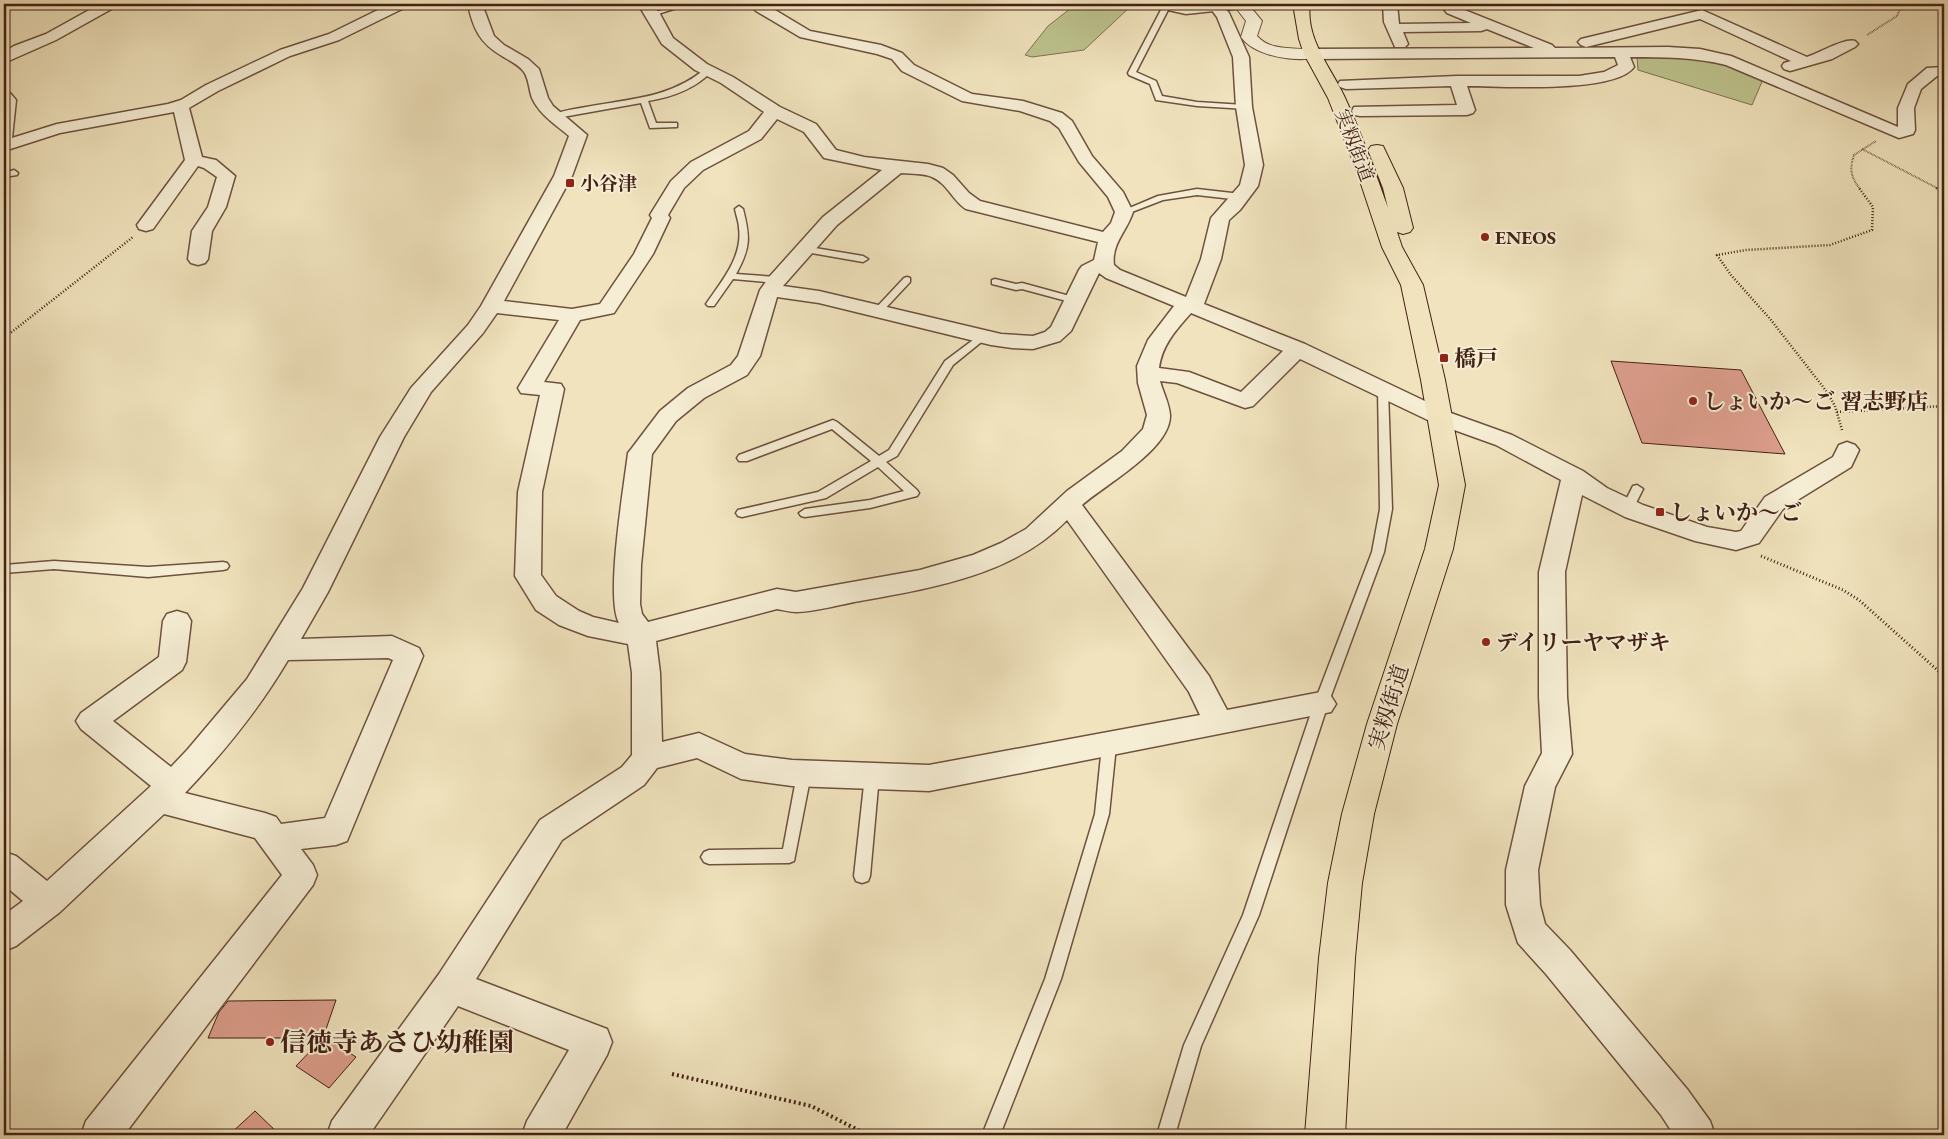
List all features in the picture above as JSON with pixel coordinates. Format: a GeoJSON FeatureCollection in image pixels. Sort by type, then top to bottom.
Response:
{"type":"FeatureCollection","features":[{"type":"Feature","properties":{"kind":"main road","name":"実籾街道"},"geometry":{"type":"LineString","coordinates":[[1303,4],[1302,10],[1306,39],[1346,84],[1392,188],[1414,269],[1412,285]]}},
{"type":"Feature","properties":{"kind":"main road","name":"実籾街道"},"geometry":{"type":"LineString","coordinates":[[1318,14],[1322,39],[1321,54],[1364,166],[1392,247],[1412,285],[1440,417],[1452,485],[1439,549],[1382,724],[1358,814],[1344,884],[1337,958],[1326,1135]]}},
{"type":"Feature","properties":{"kind":"street"},"geometry":{"type":"LineString","coordinates":[[4,58],[11,50],[51,37],[110,4]]}},
{"type":"Feature","properties":{"kind":"street"},"geometry":{"type":"LineString","coordinates":[[4,146],[57,128],[180,105],[286,53],[334,37],[401,4]]}},
{"type":"Feature","properties":{"kind":"street"},"geometry":{"type":"LineString","coordinates":[[4,935],[48,901],[96,859],[165,792],[226,726],[257,687],[315,592],[397,429],[422,388],[476,329],[491,306],[563,176],[578,135],[547,109],[540,98],[532,72],[523,62],[499,48],[487,38],[475,4]]}},
{"type":"Feature","properties":{"kind":"street"},"geometry":{"type":"LineString","coordinates":[[757,4],[805,34],[880,50],[896,56],[908,68],[968,98],[1023,106],[1056,117],[1066,125],[1085,158],[1117,196],[1124,212],[1120,224],[1108,239],[1103,263],[1105,268],[1113,274],[1297,349],[1440,417],[1504,440],[1574,477],[1598,494],[1632,498],[1704,535],[1736,541],[1750,537],[1774,503],[1843,461],[1847,450]]}},
{"type":"Feature","properties":{"kind":"street"},"geometry":{"type":"LineString","coordinates":[[1240,4],[1254,21],[1249,36],[1256,44],[1279,51],[1321,54],[1621,52],[1700,54],[1731,61],[1899,133],[1907,130],[1906,108],[1914,87],[1933,71],[1944,72]]}},
{"type":"Feature","properties":{"kind":"street"},"geometry":{"type":"LineString","coordinates":[[1390,4],[1393,28],[1404,54]]}},
{"type":"Feature","properties":{"kind":"street"},"geometry":{"type":"LineString","coordinates":[[1446,4],[1452,10],[1566,53]]}},
{"type":"Feature","properties":{"kind":"street"},"geometry":{"type":"LineString","coordinates":[[649,9],[667,42],[708,71],[727,80],[752,99],[774,112],[810,128],[830,154],[897,167],[935,171],[946,176],[956,192],[965,201],[973,205],[1108,239]]}},
{"type":"Feature","properties":{"kind":"street"},"geometry":{"type":"LineString","coordinates":[[572,315],[529,388],[552,390],[530,492],[528,576],[546,603],[569,618],[588,626],[619,634],[641,634],[777,598],[796,602],[936,576],[1002,555],[1036,535],[1079,494],[1141,448],[1160,420],[1147,368],[1151,354],[1159,338],[1190,305],[1211,259],[1220,218],[1241,197],[1251,182],[1254,165],[1244,107],[1241,57],[1224,16],[1218,9]]}},
{"type":"Feature","properties":{"kind":"street"},"geometry":{"type":"LineString","coordinates":[[1566,53],[1574,45],[1702,14],[1806,62]]}},
{"type":"Feature","properties":{"kind":"street"},"geometry":{"type":"LineString","coordinates":[[1393,28],[1494,27]]}},
{"type":"Feature","properties":{"kind":"street"},"geometry":{"type":"LineString","coordinates":[[1762,74],[1827,56],[1850,44]]}},
{"type":"Feature","properties":{"kind":"street"},"geometry":{"type":"LineString","coordinates":[[1346,84],[1457,81],[1579,81],[1608,76],[1626,67],[1621,52]]}},
{"type":"Feature","properties":{"kind":"street"},"geometry":{"type":"LineString","coordinates":[[1360,112],[1467,110],[1457,81]]}},
{"type":"Feature","properties":{"kind":"street"},"geometry":{"type":"LineString","coordinates":[[4,96],[8,100],[4,137]]}},
{"type":"Feature","properties":{"kind":"street"},"geometry":{"type":"LineString","coordinates":[[180,105],[194,160]]}},
{"type":"Feature","properties":{"kind":"street"},"geometry":{"type":"LineString","coordinates":[[491,306],[572,315],[607,309],[649,244],[661,218],[660,215],[677,185],[697,166],[755,135],[774,112]]}},
{"type":"Feature","properties":{"kind":"street"},"geometry":{"type":"LineString","coordinates":[[146,225],[194,160]]}},
{"type":"Feature","properties":{"kind":"street"},"geometry":{"type":"LineString","coordinates":[[194,160],[210,164],[226,176],[217,207],[202,231],[198,259]]}},
{"type":"Feature","properties":{"kind":"street"},"geometry":{"type":"LineString","coordinates":[[647,758],[646,673],[641,634],[630,616],[627,604],[628,565],[640,452],[668,416],[696,393],[739,370],[749,356],[774,285],[803,249],[830,221],[897,167]]}},
{"type":"Feature","properties":{"kind":"street"},"geometry":{"type":"LineString","coordinates":[[774,285],[1000,341],[1046,340],[1060,331],[1089,270],[1103,263]]}},
{"type":"Feature","properties":{"kind":"street"},"geometry":{"type":"LineString","coordinates":[[1148,373],[1181,377],[1245,401],[1297,349]]}},
{"type":"Feature","properties":{"kind":"street"},"geometry":{"type":"LineString","coordinates":[[1574,477],[1552,572],[1553,696],[1557,754],[1540,786],[1522,870],[1524,905],[1530,932],[1558,962],[1674,1102],[1696,1135]]}},
{"type":"Feature","properties":{"kind":"street"},"geometry":{"type":"LineString","coordinates":[[1069,504],[1114,569],[1200,684],[1219,722]]}},
{"type":"Feature","properties":{"kind":"street"},"geometry":{"type":"LineString","coordinates":[[100,1135],[301,875],[265,827],[165,792],[91,721],[172,662],[177,621]]}},
{"type":"Feature","properties":{"kind":"street"},"geometry":{"type":"LineString","coordinates":[[274,839],[336,831],[410,656],[392,646],[280,650]]}},
{"type":"Feature","properties":{"kind":"street"},"geometry":{"type":"LineString","coordinates":[[346,1135],[450,986],[551,830],[632,776],[647,758],[699,745],[740,766],[804,774],[929,778],[1109,746],[1219,722],[1321,704]]}},
{"type":"Feature","properties":{"kind":"street"},"geometry":{"type":"LineString","coordinates":[[4,866],[48,901]]}},
{"type":"Feature","properties":{"kind":"street"},"geometry":{"type":"LineString","coordinates":[[450,986],[594,1042],[541,1135]]}},
{"type":"Feature","properties":{"kind":"lane"},"geometry":{"type":"LineString","coordinates":[[649,9],[686,4]]}},
{"type":"Feature","properties":{"kind":"lane"},"geometry":{"type":"LineString","coordinates":[[1153,4],[1186,12],[1218,9],[1240,4]]}},
{"type":"Feature","properties":{"kind":"lane"},"geometry":{"type":"LineString","coordinates":[[1165,8],[1132,72],[1153,83],[1159,98],[1197,104],[1244,107]]}},
{"type":"Feature","properties":{"kind":"lane"},"geometry":{"type":"LineString","coordinates":[[557,116],[644,100],[684,87],[699,80],[708,71]]}},
{"type":"Feature","properties":{"kind":"lane"},"geometry":{"type":"LineString","coordinates":[[644,100],[652,126],[674,125]]}},
{"type":"Feature","properties":{"kind":"lane"},"geometry":{"type":"LineString","coordinates":[[4,174],[14,173]]}},
{"type":"Feature","properties":{"kind":"lane"},"geometry":{"type":"LineString","coordinates":[[1124,212],[1161,198],[1197,192],[1241,197]]}},
{"type":"Feature","properties":{"kind":"lane"},"geometry":{"type":"LineString","coordinates":[[711,304],[730,276],[742,250],[744,229],[739,209]]}},
{"type":"Feature","properties":{"kind":"lane"},"geometry":{"type":"LineString","coordinates":[[803,249],[863,259]]}},
{"type":"Feature","properties":{"kind":"lane"},"geometry":{"type":"LineString","coordinates":[[730,276],[774,285]]}},
{"type":"Feature","properties":{"kind":"lane"},"geometry":{"type":"LineString","coordinates":[[878,311],[907,280]]}},
{"type":"Feature","properties":{"kind":"lane"},"geometry":{"type":"LineString","coordinates":[[995,282],[1016,287],[1022,286],[1074,300]]}},
{"type":"Feature","properties":{"kind":"lane"},"geometry":{"type":"LineString","coordinates":[[742,513],[822,495],[893,453],[949,363],[981,337]]}},
{"type":"Feature","properties":{"kind":"lane"},"geometry":{"type":"LineString","coordinates":[[1166,1135],[1193,1045],[1252,915],[1321,704],[1378,552],[1386,509],[1384,390]]}},
{"type":"Feature","properties":{"kind":"lane"},"geometry":{"type":"LineString","coordinates":[[743,458],[833,424],[879,461],[913,493],[870,504],[805,513]]}},
{"type":"Feature","properties":{"kind":"lane"},"geometry":{"type":"LineString","coordinates":[[4,569],[54,565],[148,572],[176,572],[223,566]]}},
{"type":"Feature","properties":{"kind":"lane"},"geometry":{"type":"LineString","coordinates":[[991,1135],[1052,978],[1102,814],[1109,746]]}},
{"type":"Feature","properties":{"kind":"lane"},"geometry":{"type":"LineString","coordinates":[[709,857],[788,856],[804,774]]}},
{"type":"Feature","properties":{"kind":"lane"},"geometry":{"type":"LineString","coordinates":[[862,876],[872,776]]}},
{"type":"Feature","properties":{"kind":"path"},"geometry":{"type":"LineString","coordinates":[[1850,44],[1898,16],[1902,4]]}},
{"type":"Feature","properties":{"kind":"path"},"geometry":{"type":"LineString","coordinates":[[1847,450],[1837,412],[1827,392],[1770,320],[1731,275],[1717,254],[1746,250],[1830,245],[1872,230],[1873,207],[1868,197],[1851,177],[1851,165],[1854,155],[1862,149],[1884,137],[1899,133]]}},
{"type":"Feature","properties":{"kind":"path"},"geometry":{"type":"LineString","coordinates":[[1862,149],[1944,192]]}},
{"type":"Feature","properties":{"kind":"path"},"geometry":{"type":"LineString","coordinates":[[4,338],[122,248],[146,225]]}},
{"type":"Feature","properties":{"kind":"path"},"geometry":{"type":"LineString","coordinates":[[1837,412],[1944,406]]}},
{"type":"Feature","properties":{"kind":"path"},"geometry":{"type":"LineString","coordinates":[[1736,541],[1751,552],[1843,590],[1859,600],[1944,676]]}},
{"type":"Feature","properties":{"kind":"path"},"geometry":{"type":"LineString","coordinates":[[672,1074],[811,1106],[868,1135]]}},
{"type":"Feature","properties":{"kind":"green space"},"geometry":{"type":"Polygon","coordinates":[[[1073,4],[1128,4],[1130,7],[1084,50],[1032,57],[1025,55],[1048,26],[1075,5],[1073,4]]]}},
{"type":"Feature","properties":{"kind":"green space"},"geometry":{"type":"Polygon","coordinates":[[[1649,55],[1703,57],[1764,77],[1752,105],[1638,70],[1637,57],[1649,55]]]}},
{"type":"Feature","properties":{"kind":"building"},"geometry":{"type":"Polygon","coordinates":[[[1611,361],[1741,370],[1785,454],[1642,443],[1611,361]]]}},
{"type":"Feature","properties":{"kind":"building"},"geometry":{"type":"Polygon","coordinates":[[[336,1000],[323,1038],[208,1038],[219,1012],[228,1001],[336,1000]]]}},
{"type":"Feature","properties":{"kind":"building"},"geometry":{"type":"Polygon","coordinates":[[[324,1036],[356,1057],[329,1088],[296,1066],[324,1036]]]}},
{"type":"Feature","properties":{"kind":"building"},"geometry":{"type":"Polygon","coordinates":[[[255,1111],[280,1135],[229,1135],[255,1111]]]}},
{"type":"Feature","properties":{"kind":"place","name":"小谷津"},"geometry":{"type":"Point","coordinates":[570,183]}},
{"type":"Feature","properties":{"kind":"place","name":"ENEOS"},"geometry":{"type":"Point","coordinates":[1485,237]}},
{"type":"Feature","properties":{"kind":"place","name":"橋戸"},"geometry":{"type":"Point","coordinates":[1444,358]}},
{"type":"Feature","properties":{"kind":"place","name":"しょいか～ご 習志野店"},"geometry":{"type":"Point","coordinates":[1693,401]}},
{"type":"Feature","properties":{"kind":"place","name":"しょいか〜ご"},"geometry":{"type":"Point","coordinates":[1660,512]}},
{"type":"Feature","properties":{"kind":"place","name":"デイリーヤマザキ"},"geometry":{"type":"Point","coordinates":[1486,642]}},
{"type":"Feature","properties":{"kind":"place","name":"信徳寺あさひ幼稚園"},"geometry":{"type":"Point","coordinates":[270,1042]}}]}
